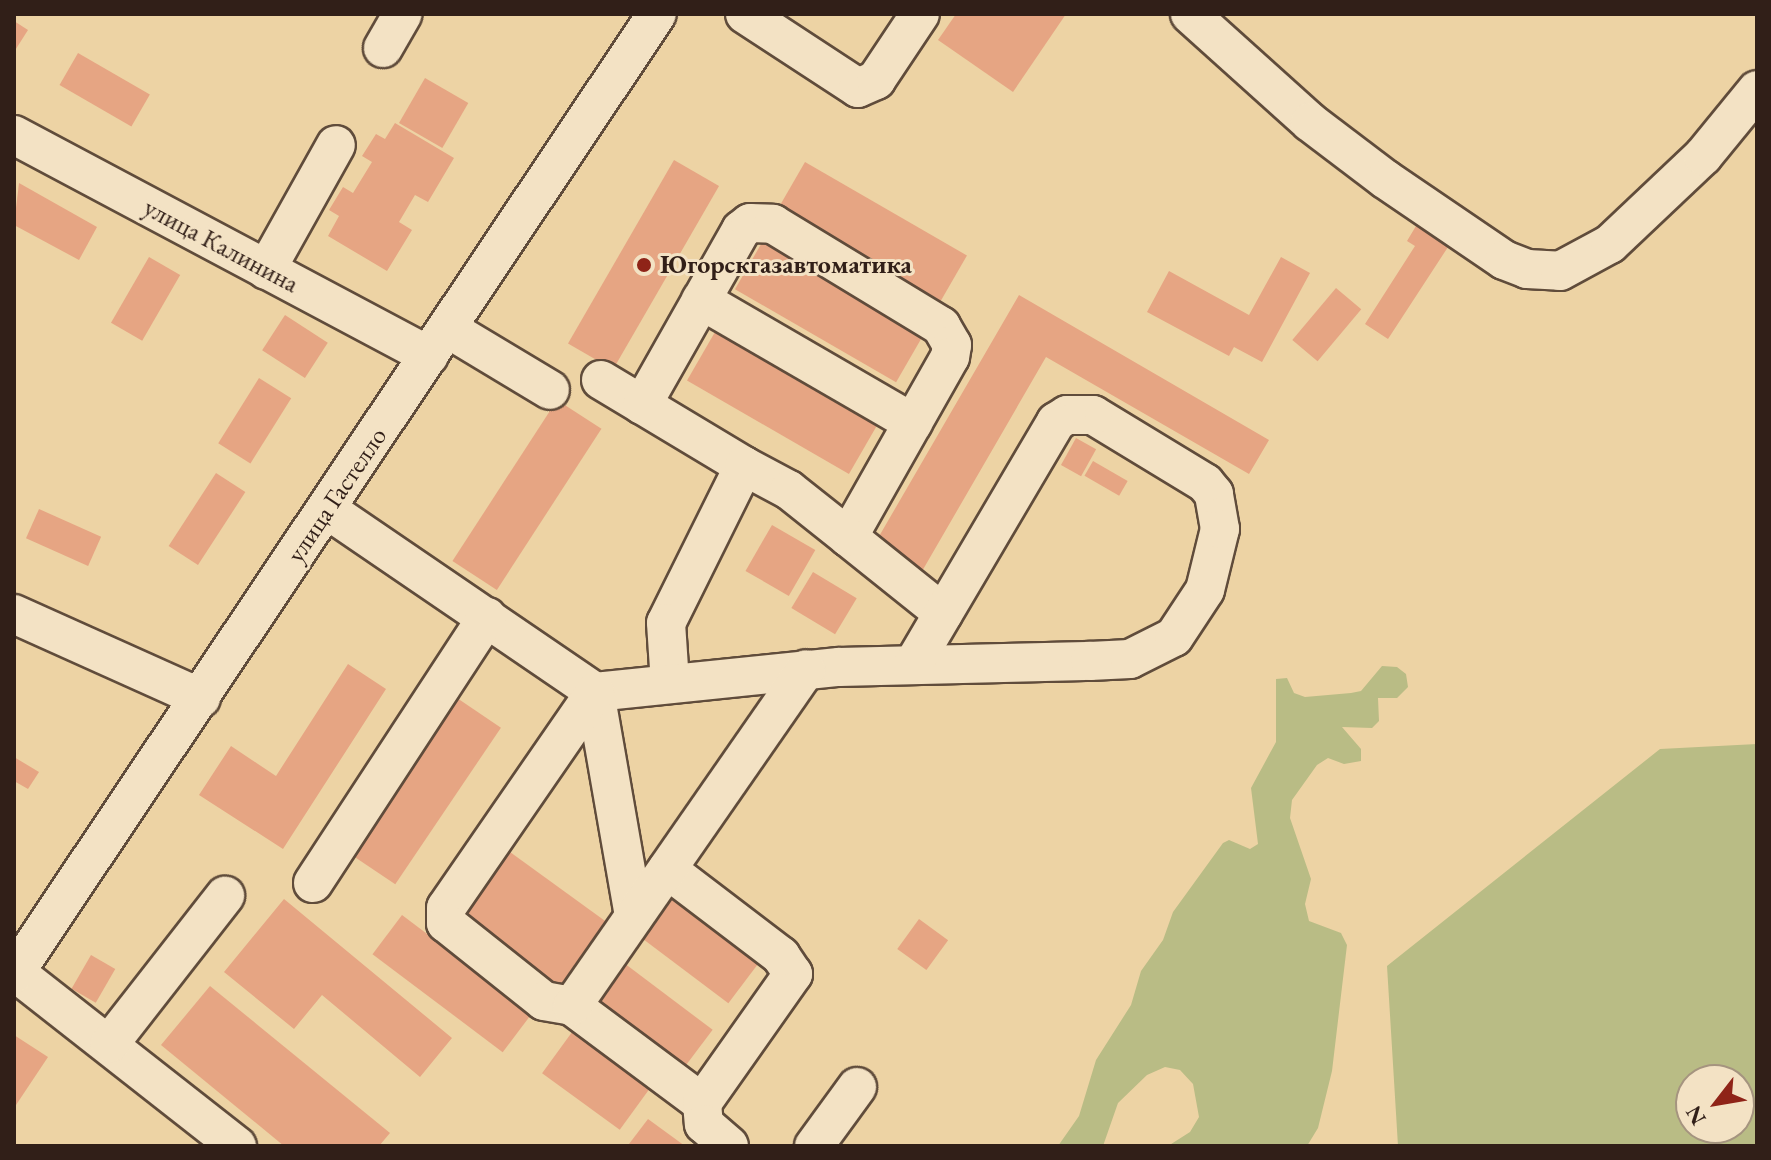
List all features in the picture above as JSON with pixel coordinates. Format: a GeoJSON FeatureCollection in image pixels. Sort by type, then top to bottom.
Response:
{"type":"FeatureCollection","features":[{"type":"Feature","properties":{"kind":"street"},"geometry":{"type":"LineString","coordinates":[[383,48],[403,14]]}},
{"type":"Feature","properties":{"kind":"street"},"geometry":{"type":"LineString","coordinates":[[745,14],[858,88],[876,80],[920,14]]}},
{"type":"Feature","properties":{"kind":"street"},"geometry":{"type":"LineString","coordinates":[[1190,14],[1310,122],[1372,170],[1504,260],[1527,269],[1560,271],[1610,244],[1703,156],[1757,90]]}},
{"type":"Feature","properties":{"kind":"street","name":"улица Гастелло"},"geometry":{"type":"LineString","coordinates":[[15,973],[328,510],[645,18]]}},
{"type":"Feature","properties":{"kind":"street","name":"улица Калинина"},"geometry":{"type":"LineString","coordinates":[[14,135],[266,270],[550,390]]}},
{"type":"Feature","properties":{"kind":"street"},"geometry":{"type":"LineString","coordinates":[[266,270],[336,145]]}},
{"type":"Feature","properties":{"kind":"street"},"geometry":{"type":"LineString","coordinates":[[642,405],[741,230],[762,221],[773,224],[948,334],[950,357],[848,537]]}},
{"type":"Feature","properties":{"kind":"street"},"geometry":{"type":"LineString","coordinates":[[701,300],[913,423]]}},
{"type":"Feature","properties":{"kind":"street"},"geometry":{"type":"LineString","coordinates":[[601,380],[789,490],[943,613]]}},
{"type":"Feature","properties":{"kind":"street"},"geometry":{"type":"LineString","coordinates":[[328,510],[595,692],[806,669],[1130,659],[1154,651],[1174,637],[1205,590],[1220,529],[1214,494],[1205,483],[1093,415],[1067,415],[1056,422],[913,665]]}},
{"type":"Feature","properties":{"kind":"street"},"geometry":{"type":"LineString","coordinates":[[670,684],[666,623],[744,466]]}},
{"type":"Feature","properties":{"kind":"street"},"geometry":{"type":"LineString","coordinates":[[14,614],[201,698]]}},
{"type":"Feature","properties":{"kind":"street"},"geometry":{"type":"LineString","coordinates":[[313,883],[487,617]]}},
{"type":"Feature","properties":{"kind":"street"},"geometry":{"type":"LineString","coordinates":[[572,1006],[806,669]]}},
{"type":"Feature","properties":{"kind":"street"},"geometry":{"type":"LineString","coordinates":[[595,692],[634,916]]}},
{"type":"Feature","properties":{"kind":"street"},"geometry":{"type":"LineString","coordinates":[[595,692],[444,916],[450,931],[544,1001],[572,1006],[702,1103]]}},
{"type":"Feature","properties":{"kind":"street"},"geometry":{"type":"LineString","coordinates":[[667,869],[781,956],[793,974],[702,1103],[704,1124],[729,1146]]}},
{"type":"Feature","properties":{"kind":"street"},"geometry":{"type":"LineString","coordinates":[[110,1043],[225,896]]}},
{"type":"Feature","properties":{"kind":"street"},"geometry":{"type":"LineString","coordinates":[[15,973],[110,1043],[237,1146]]}},
{"type":"Feature","properties":{"kind":"street"},"geometry":{"type":"LineString","coordinates":[[814,1146],[857,1087]]}},
{"type":"Feature","properties":{"kind":"green space"},"geometry":{"type":"Polygon","coordinates":[[[1382,666],[1397,667],[1406,674],[1408,687],[1397,698],[1378,698],[1379,721],[1372,728],[1342,727],[1361,749],[1361,761],[1344,764],[1328,758],[1317,765],[1292,800],[1290,818],[1311,879],[1305,904],[1309,921],[1341,933],[1347,945],[1332,1071],[1318,1128],[1307,1146],[1168,1146],[1190,1132],[1199,1117],[1193,1084],[1180,1070],[1165,1067],[1147,1075],[1118,1103],[1103,1146],[1058,1146],[1079,1116],[1096,1060],[1131,1005],[1141,971],[1163,940],[1173,912],[1223,843],[1229,840],[1250,849],[1258,844],[1251,788],[1276,742],[1276,679],[1287,678],[1294,693],[1305,697],[1351,693],[1361,691],[1382,666]]]}},
{"type":"Feature","properties":{"kind":"green space"},"geometry":{"type":"Polygon","coordinates":[[[1757,744],[1757,1146],[1398,1146],[1387,966],[1660,749],[1757,744]]]}},
{"type":"Feature","properties":{"kind":"building"},"geometry":{"type":"Polygon","coordinates":[[[956,14],[1066,14],[1013,92],[938,40],[956,14]]]}},
{"type":"Feature","properties":{"kind":"building"},"geometry":{"type":"Polygon","coordinates":[[[14,21],[28,30],[14,52],[14,21]]]}},
{"type":"Feature","properties":{"kind":"building"},"geometry":{"type":"Polygon","coordinates":[[[78,53],[150,94],[131,127],[60,85],[78,53]]]}},
{"type":"Feature","properties":{"kind":"building"},"geometry":{"type":"Polygon","coordinates":[[[425,78],[468,103],[442,148],[399,123],[425,78]]]}},
{"type":"Feature","properties":{"kind":"building"},"geometry":{"type":"Polygon","coordinates":[[[395,123],[454,158],[428,202],[415,195],[399,222],[412,230],[387,271],[328,236],[339,216],[329,210],[343,187],[353,193],[372,162],[362,156],[376,134],[385,139],[395,123]]]}},
{"type":"Feature","properties":{"kind":"building","name":"Югорскгазавтоматика"},"geometry":{"type":"Polygon","coordinates":[[[674,160],[719,186],[613,370],[568,344],[674,160]]]}},
{"type":"Feature","properties":{"kind":"building"},"geometry":{"type":"Polygon","coordinates":[[[805,162],[967,255],[939,304],[777,210],[805,162]]]}},
{"type":"Feature","properties":{"kind":"building"},"geometry":{"type":"Polygon","coordinates":[[[19,183],[97,227],[79,260],[14,225],[19,183]]]}},
{"type":"Feature","properties":{"kind":"building"},"geometry":{"type":"Polygon","coordinates":[[[1416,226],[1448,247],[1388,339],[1365,324],[1415,246],[1407,241],[1416,226]]]}},
{"type":"Feature","properties":{"kind":"building"},"geometry":{"type":"Polygon","coordinates":[[[764,239],[925,332],[896,382],[735,289],[764,239]]]}},
{"type":"Feature","properties":{"kind":"building"},"geometry":{"type":"Polygon","coordinates":[[[149,257],[180,275],[142,341],[111,323],[149,257]]]}},
{"type":"Feature","properties":{"kind":"building"},"geometry":{"type":"Polygon","coordinates":[[[1281,257],[1310,273],[1262,362],[1234,347],[1229,356],[1147,312],[1169,271],[1249,315],[1281,257]]]}},
{"type":"Feature","properties":{"kind":"building"},"geometry":{"type":"Polygon","coordinates":[[[1336,288],[1361,309],[1318,361],[1292,340],[1336,288]]]}},
{"type":"Feature","properties":{"kind":"building"},"geometry":{"type":"Polygon","coordinates":[[[1019,295],[1269,440],[1249,474],[1046,357],[921,573],[874,545],[1019,295]]]}},
{"type":"Feature","properties":{"kind":"building"},"geometry":{"type":"Polygon","coordinates":[[[285,315],[328,343],[305,378],[262,350],[285,315]]]}},
{"type":"Feature","properties":{"kind":"building"},"geometry":{"type":"Polygon","coordinates":[[[715,332],[877,426],[849,474],[687,380],[715,332]]]}},
{"type":"Feature","properties":{"kind":"building"},"geometry":{"type":"Polygon","coordinates":[[[259,378],[291,398],[250,463],[218,443],[259,378]]]}},
{"type":"Feature","properties":{"kind":"building"},"geometry":{"type":"Polygon","coordinates":[[[557,400],[601,429],[497,590],[452,561],[557,400]]]}},
{"type":"Feature","properties":{"kind":"building"},"geometry":{"type":"Polygon","coordinates":[[[1076,438],[1096,449],[1081,476],[1061,465],[1076,438]]]}},
{"type":"Feature","properties":{"kind":"building"},"geometry":{"type":"Polygon","coordinates":[[[1093,461],[1128,481],[1119,496],[1084,476],[1093,461]]]}},
{"type":"Feature","properties":{"kind":"building"},"geometry":{"type":"Polygon","coordinates":[[[216,473],[245,492],[198,565],[169,546],[216,473]]]}},
{"type":"Feature","properties":{"kind":"building"},"geometry":{"type":"Polygon","coordinates":[[[39,509],[101,537],[88,566],[26,538],[39,509]]]}},
{"type":"Feature","properties":{"kind":"building"},"geometry":{"type":"Polygon","coordinates":[[[772,525],[815,550],[789,596],[746,571],[772,525]]]}},
{"type":"Feature","properties":{"kind":"building"},"geometry":{"type":"Polygon","coordinates":[[[813,572],[857,598],[835,634],[791,608],[813,572]]]}},
{"type":"Feature","properties":{"kind":"building"},"geometry":{"type":"Polygon","coordinates":[[[348,664],[386,689],[283,849],[199,795],[231,746],[276,776],[348,664]]]}},
{"type":"Feature","properties":{"kind":"building"},"geometry":{"type":"Polygon","coordinates":[[[457,698],[501,728],[395,884],[351,855],[457,698]]]}},
{"type":"Feature","properties":{"kind":"building"},"geometry":{"type":"Polygon","coordinates":[[[14,757],[39,772],[28,789],[14,781],[14,757]]]}},
{"type":"Feature","properties":{"kind":"building"},"geometry":{"type":"Polygon","coordinates":[[[510,852],[608,923],[559,990],[461,919],[510,852]]]}},
{"type":"Feature","properties":{"kind":"building"},"geometry":{"type":"Polygon","coordinates":[[[667,892],[760,962],[728,1003],[636,934],[667,892]]]}},
{"type":"Feature","properties":{"kind":"building"},"geometry":{"type":"Polygon","coordinates":[[[284,899],[452,1038],[420,1077],[322,995],[294,1029],[224,972],[284,899]]]}},
{"type":"Feature","properties":{"kind":"building"},"geometry":{"type":"Polygon","coordinates":[[[402,915],[532,1013],[503,1052],[373,954],[402,915]]]}},
{"type":"Feature","properties":{"kind":"building"},"geometry":{"type":"Polygon","coordinates":[[[919,919],[948,940],[926,970],[897,949],[919,919]]]}},
{"type":"Feature","properties":{"kind":"building"},"geometry":{"type":"Polygon","coordinates":[[[91,955],[115,969],[96,1003],[72,989],[91,955]]]}},
{"type":"Feature","properties":{"kind":"building"},"geometry":{"type":"Polygon","coordinates":[[[620,960],[713,1030],[682,1071],[589,1001],[620,960]]]}},
{"type":"Feature","properties":{"kind":"building"},"geometry":{"type":"Polygon","coordinates":[[[210,986],[390,1133],[379,1146],[284,1146],[161,1045],[210,986]]]}},
{"type":"Feature","properties":{"kind":"building"},"geometry":{"type":"Polygon","coordinates":[[[575,1028],[653,1084],[620,1130],[542,1073],[575,1028]]]}},
{"type":"Feature","properties":{"kind":"building"},"geometry":{"type":"Polygon","coordinates":[[[14,1035],[48,1057],[14,1108],[14,1035]]]}},
{"type":"Feature","properties":{"kind":"building"},"geometry":{"type":"Polygon","coordinates":[[[648,1119],[685,1146],[629,1144],[648,1119]]]}},
{"type":"Feature","properties":{"kind":"place","name":"Югорскгазавтоматика"},"geometry":{"type":"Point","coordinates":[644,265]}}]}
